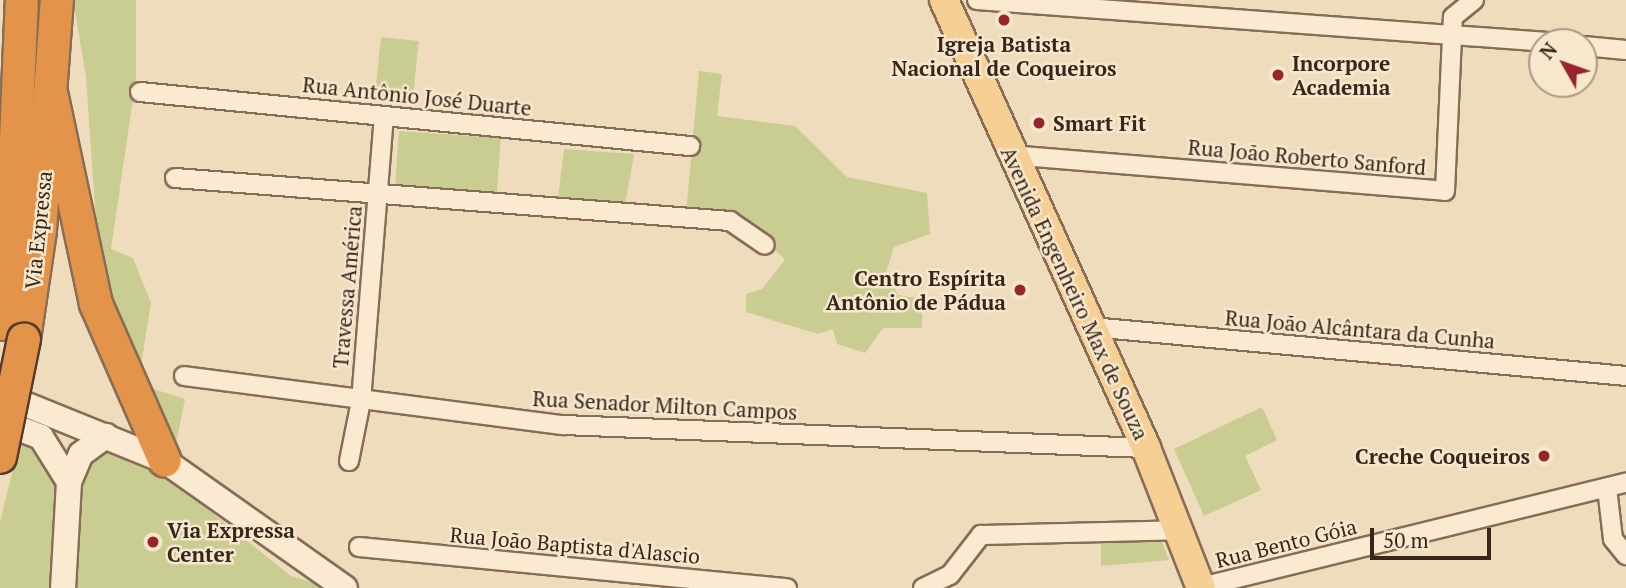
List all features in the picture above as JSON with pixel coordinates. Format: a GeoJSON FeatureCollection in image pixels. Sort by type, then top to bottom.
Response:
{"type":"FeatureCollection","features":[{"type":"Feature","properties":{"kind":"highway","name":"Via Expressa"},"geometry":{"type":"LineString","coordinates":[[12,331],[13,211],[22,0]]}},
{"type":"Feature","properties":{"kind":"highway","name":"Via Expressa"},"geometry":{"type":"LineString","coordinates":[[0,457],[12,331],[51,97],[57,0]]}},
{"type":"Feature","properties":{"kind":"highway"},"geometry":{"type":"LineString","coordinates":[[51,97],[96,304],[164,461]]}},
{"type":"Feature","properties":{"kind":"main road","name":"Avenida Engenheiro Max de Souza"},"geometry":{"type":"LineString","coordinates":[[944,0],[1010,155],[1146,448],[1201,587]]}},
{"type":"Feature","properties":{"kind":"main road"},"geometry":{"type":"LineString","coordinates":[[0,394],[164,461],[345,588]]}},
{"type":"Feature","properties":{"kind":"main road"},"geometry":{"type":"LineString","coordinates":[[0,421],[41,437],[69,482]]}},
{"type":"Feature","properties":{"kind":"main road"},"geometry":{"type":"LineString","coordinates":[[63,588],[69,482],[80,454],[106,436]]}},
{"type":"Feature","properties":{"kind":"street"},"geometry":{"type":"LineString","coordinates":[[976,0],[1528,41]]}},
{"type":"Feature","properties":{"kind":"street"},"geometry":{"type":"LineString","coordinates":[[1453,36],[1453,18],[1474,0]]}},
{"type":"Feature","properties":{"kind":"street","name":"Rua João Roberto Sanford"},"geometry":{"type":"LineString","coordinates":[[1010,155],[1445,191],[1453,36]]}},
{"type":"Feature","properties":{"kind":"street"},"geometry":{"type":"LineString","coordinates":[[1598,47],[1626,50]]}},
{"type":"Feature","properties":{"kind":"street","name":"Rua Antônio José Duarte"},"geometry":{"type":"LineString","coordinates":[[140,92],[690,146]]}},
{"type":"Feature","properties":{"kind":"street","name":"Travessa América"},"geometry":{"type":"LineString","coordinates":[[349,461],[361,401],[384,116]]}},
{"type":"Feature","properties":{"kind":"street"},"geometry":{"type":"LineString","coordinates":[[175,178],[730,221],[765,245]]}},
{"type":"Feature","properties":{"kind":"street","name":"Rua João Alcântara da Cunha"},"geometry":{"type":"LineString","coordinates":[[1091,327],[1626,376]]}},
{"type":"Feature","properties":{"kind":"street","name":"Rua Senador Milton Campos"},"geometry":{"type":"LineString","coordinates":[[184,376],[563,425],[1146,448]]}},
{"type":"Feature","properties":{"kind":"street","name":"Rua Bento Góia"},"geometry":{"type":"LineString","coordinates":[[1201,587],[1626,483]]}},
{"type":"Feature","properties":{"kind":"street"},"geometry":{"type":"LineString","coordinates":[[1607,488],[1613,539],[1626,555]]}},
{"type":"Feature","properties":{"kind":"street"},"geometry":{"type":"LineString","coordinates":[[923,588],[950,575],[981,535],[1179,530]]}},
{"type":"Feature","properties":{"kind":"street","name":"Rua João Baptista d'Alascio"},"geometry":{"type":"LineString","coordinates":[[359,547],[787,588]]}},
{"type":"Feature","properties":{"kind":"green space"},"geometry":{"type":"Polygon","coordinates":[[[73,0],[136,0],[136,78],[111,249],[133,258],[151,303],[138,384],[185,399],[176,443],[134,386],[100,281],[86,77],[73,0]]]}},
{"type":"Feature","properties":{"kind":"green space"},"geometry":{"type":"Polygon","coordinates":[[[381,37],[419,41],[412,102],[375,98],[381,37]]]}},
{"type":"Feature","properties":{"kind":"green space"},"geometry":{"type":"Polygon","coordinates":[[[699,71],[722,74],[717,116],[795,126],[847,177],[927,193],[930,234],[894,247],[886,272],[898,295],[922,299],[922,328],[883,328],[865,353],[837,344],[833,329],[818,334],[746,312],[746,294],[762,289],[785,260],[761,235],[742,227],[685,225],[699,71]]]}},
{"type":"Feature","properties":{"kind":"green space"},"geometry":{"type":"Polygon","coordinates":[[[399,131],[501,138],[497,198],[395,191],[399,131]]]}},
{"type":"Feature","properties":{"kind":"green space"},"geometry":{"type":"Polygon","coordinates":[[[564,149],[634,154],[625,205],[557,206],[564,149]]]}},
{"type":"Feature","properties":{"kind":"green space"},"geometry":{"type":"Polygon","coordinates":[[[1262,407],[1277,440],[1245,456],[1261,490],[1204,516],[1174,449],[1262,407]]]}},
{"type":"Feature","properties":{"kind":"green space"},"geometry":{"type":"Polygon","coordinates":[[[21,436],[34,441],[58,478],[52,588],[0,588],[0,522],[21,436]]]}},
{"type":"Feature","properties":{"kind":"green space"},"geometry":{"type":"Polygon","coordinates":[[[102,446],[157,469],[291,576],[330,588],[71,588],[79,468],[102,446]]]}},
{"type":"Feature","properties":{"kind":"green space"},"geometry":{"type":"Polygon","coordinates":[[[1101,537],[1161,539],[1169,560],[1101,566],[1101,537]]]}},
{"type":"Feature","properties":{"kind":"place","name":"Igreja Batista Nacional de Coqueiros"},"geometry":{"type":"Point","coordinates":[1004,20]}},
{"type":"Feature","properties":{"kind":"place","name":"Incorpore Academia"},"geometry":{"type":"Point","coordinates":[1278,75]}},
{"type":"Feature","properties":{"kind":"place","name":"Smart Fit"},"geometry":{"type":"Point","coordinates":[1039,123]}},
{"type":"Feature","properties":{"kind":"place","name":"Centro Espírita Antônio de Pádua"},"geometry":{"type":"Point","coordinates":[1020,290]}},
{"type":"Feature","properties":{"kind":"place","name":"Creche Coqueiros"},"geometry":{"type":"Point","coordinates":[1544,456]}},
{"type":"Feature","properties":{"kind":"place","name":"Via Expressa Center"},"geometry":{"type":"Point","coordinates":[153,542]}}]}
